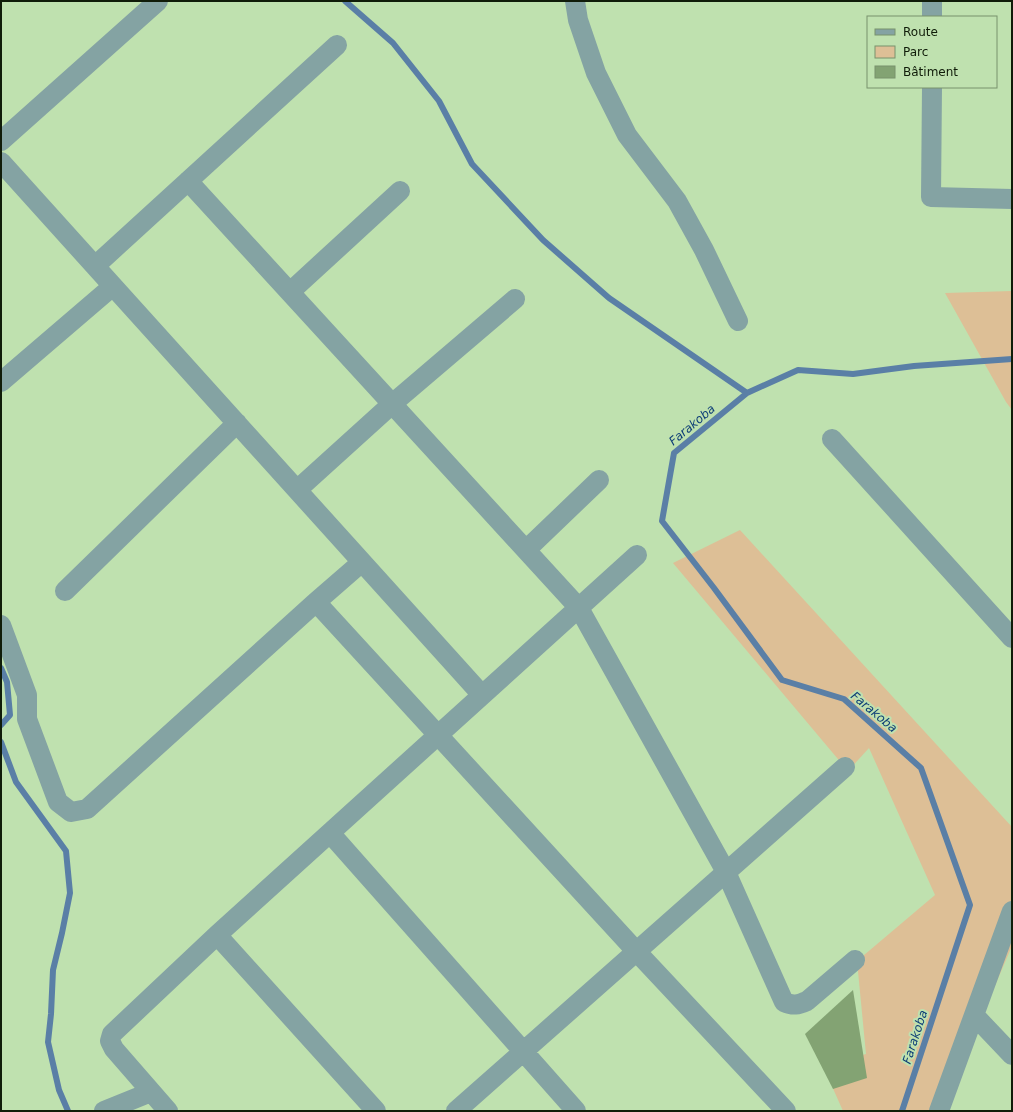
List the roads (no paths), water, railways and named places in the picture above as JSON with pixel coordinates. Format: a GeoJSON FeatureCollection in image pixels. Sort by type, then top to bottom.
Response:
{"type":"FeatureCollection","features":[{"type":"Feature","properties":{"kind":"street"},"geometry":{"type":"LineString","coordinates":[[1,141],[158,1]]}},
{"type":"Feature","properties":{"kind":"street"},"geometry":{"type":"LineString","coordinates":[[575,1],[578,20],[596,73],[627,135],[677,200],[704,250],[738,321]]}},
{"type":"Feature","properties":{"kind":"street"},"geometry":{"type":"LineString","coordinates":[[932,1],[932,16]]}},
{"type":"Feature","properties":{"kind":"street"},"geometry":{"type":"LineString","coordinates":[[95,266],[337,45]]}},
{"type":"Feature","properties":{"kind":"street"},"geometry":{"type":"LineString","coordinates":[[932,88],[931,196],[1012,199]]}},
{"type":"Feature","properties":{"kind":"street"},"geometry":{"type":"LineString","coordinates":[[1,162],[482,695]]}},
{"type":"Feature","properties":{"kind":"street"},"geometry":{"type":"LineString","coordinates":[[188,181],[579,608],[726,872],[784,1002],[791,1005],[800,1004],[807,1001],[855,960]]}},
{"type":"Feature","properties":{"kind":"street"},"geometry":{"type":"LineString","coordinates":[[290,292],[400,191]]}},
{"type":"Feature","properties":{"kind":"street"},"geometry":{"type":"LineString","coordinates":[[1,382],[113,286]]}},
{"type":"Feature","properties":{"kind":"street"},"geometry":{"type":"LineString","coordinates":[[297,490],[392,404],[515,299]]}},
{"type":"Feature","properties":{"kind":"street"},"geometry":{"type":"LineString","coordinates":[[66,591],[237,423]]}},
{"type":"Feature","properties":{"kind":"street"},"geometry":{"type":"LineString","coordinates":[[832,439],[1012,638]]}},
{"type":"Feature","properties":{"kind":"street"},"geometry":{"type":"LineString","coordinates":[[526,550],[599,480]]}},
{"type":"Feature","properties":{"kind":"street"},"geometry":{"type":"LineString","coordinates":[[168,1111],[114,1049],[110,1041],[112,1034],[217,935],[638,555]]}},
{"type":"Feature","properties":{"kind":"street"},"geometry":{"type":"LineString","coordinates":[[1,625],[27,695],[27,719],[58,802],[71,812],[87,809],[362,562]]}},
{"type":"Feature","properties":{"kind":"street"},"geometry":{"type":"LineString","coordinates":[[316,602],[636,951],[786,1111]]}},
{"type":"Feature","properties":{"kind":"street"},"geometry":{"type":"LineString","coordinates":[[456,1111],[845,766]]}},
{"type":"Feature","properties":{"kind":"street"},"geometry":{"type":"LineString","coordinates":[[330,833],[576,1111]]}},
{"type":"Feature","properties":{"kind":"street"},"geometry":{"type":"LineString","coordinates":[[939,1111],[1012,911]]}},
{"type":"Feature","properties":{"kind":"street"},"geometry":{"type":"LineString","coordinates":[[217,935],[376,1111]]}},
{"type":"Feature","properties":{"kind":"street"},"geometry":{"type":"LineString","coordinates":[[974,1015],[1012,1055]]}},
{"type":"Feature","properties":{"kind":"street"},"geometry":{"type":"LineString","coordinates":[[104,1111],[151,1092]]}},
{"type":"Feature","properties":{"kind":"waterway"},"geometry":{"type":"LineString","coordinates":[[345,1],[393,43],[439,101],[472,164],[543,240],[609,298],[747,393]]}},
{"type":"Feature","properties":{"kind":"waterway","name":"Farakoba"},"geometry":{"type":"LineString","coordinates":[[902,1111],[970,905],[921,768],[844,699],[782,680],[662,521],[674,453],[747,393],[798,370],[853,374],[914,366],[1012,359]]}},
{"type":"Feature","properties":{"kind":"waterway"},"geometry":{"type":"LineString","coordinates":[[1,668],[7,682],[10,715],[1,725]]}},
{"type":"Feature","properties":{"kind":"waterway"},"geometry":{"type":"LineString","coordinates":[[1,742],[16,782],[66,851],[70,893],[53,970],[48,1042],[59,1090],[68,1111]]}}]}
